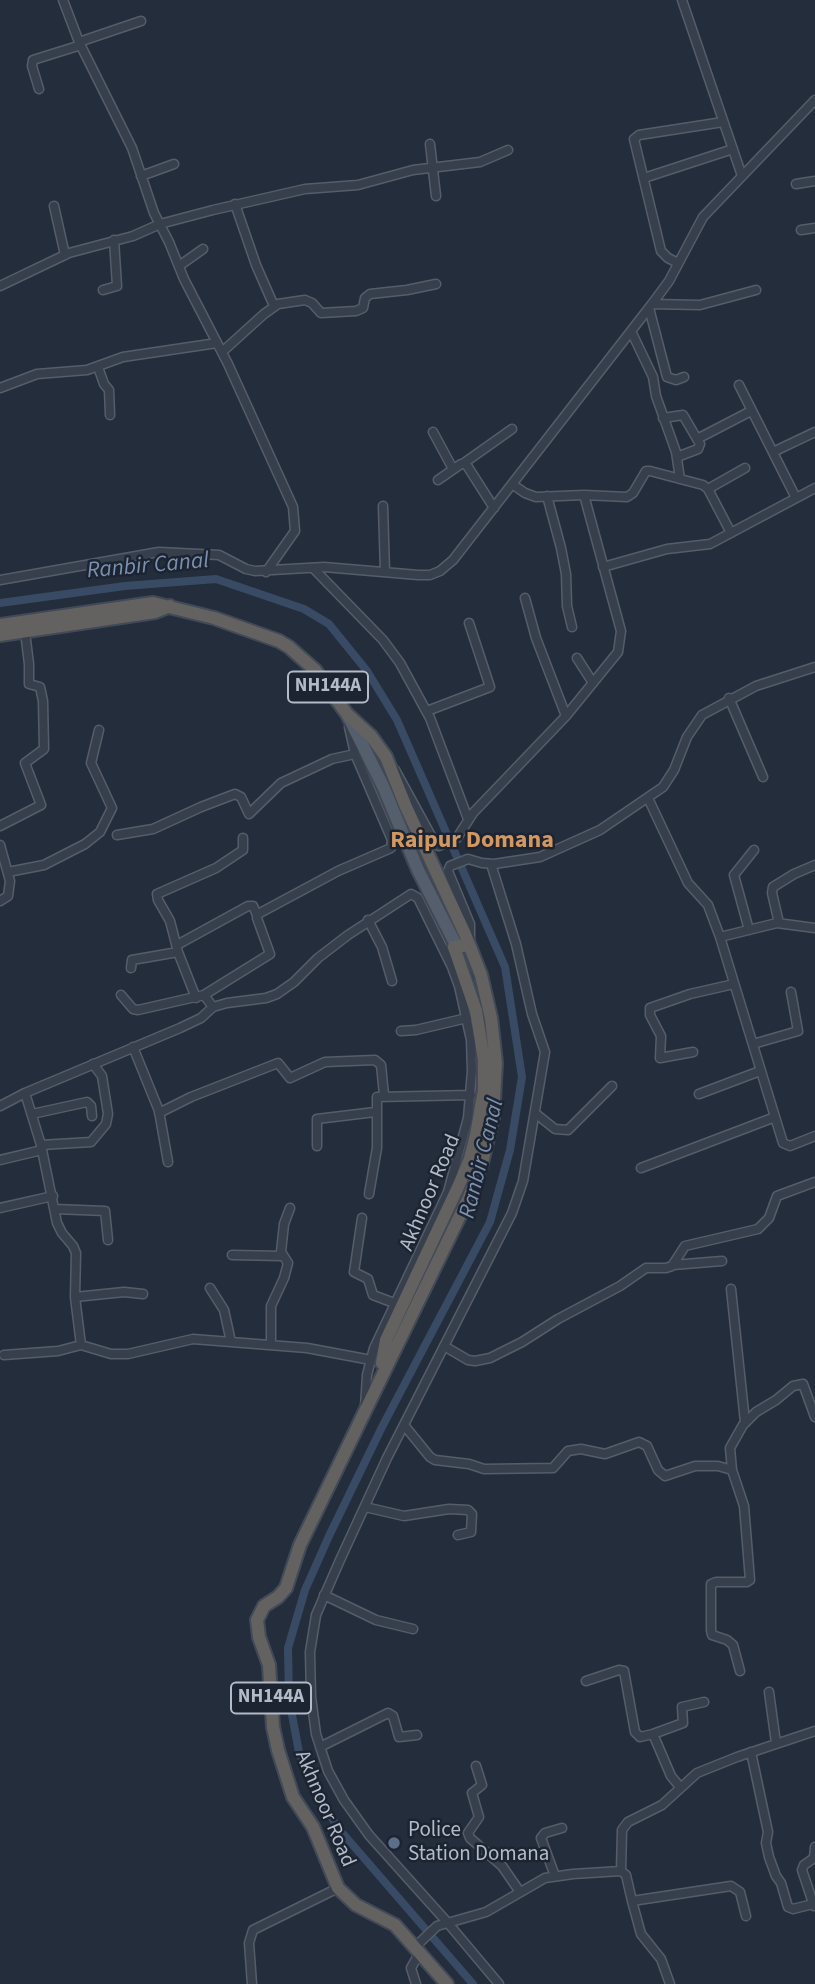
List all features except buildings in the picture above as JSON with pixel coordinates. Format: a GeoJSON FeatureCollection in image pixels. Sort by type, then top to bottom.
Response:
{"type":"FeatureCollection","features":[{"type":"Feature","properties":{"kind":"highway","name":"Akhnoor Road"},"geometry":{"type":"LineString","coordinates":[[0,625],[153,603],[279,641],[298,653],[315,670],[347,714],[378,745],[389,764],[489,1003],[496,1079],[490,1132],[482,1163],[469,1197],[300,1545],[286,1588],[264,1606],[257,1620],[259,1637],[269,1665],[272,1716],[278,1750],[293,1797],[316,1834],[338,1888],[356,1905],[395,1925],[420,1946],[447,1984]]}},
{"type":"Feature","properties":{"kind":"highway"},"geometry":{"type":"LineString","coordinates":[[0,635],[155,612],[170,606]]}},
{"type":"Feature","properties":{"kind":"main road"},"geometry":{"type":"LineString","coordinates":[[347,714],[383,786],[418,870],[463,946]]}},
{"type":"Feature","properties":{"kind":"street"},"geometry":{"type":"LineString","coordinates":[[63,0],[80,44],[124,131],[150,204],[284,483],[296,525],[292,538],[266,572]]}},
{"type":"Feature","properties":{"kind":"street"},"geometry":{"type":"LineString","coordinates":[[682,0],[742,176]]}},
{"type":"Feature","properties":{"kind":"street"},"geometry":{"type":"LineString","coordinates":[[39,89],[32,66],[33,60],[141,21]]}},
{"type":"Feature","properties":{"kind":"street"},"geometry":{"type":"LineString","coordinates":[[0,580],[159,552],[219,555],[246,569],[266,572],[341,568],[430,575],[440,571],[453,560],[650,306],[703,217],[815,100]]}},
{"type":"Feature","properties":{"kind":"street"},"geometry":{"type":"LineString","coordinates":[[678,263],[661,251],[634,143],[636,137],[723,122]]}},
{"type":"Feature","properties":{"kind":"street"},"geometry":{"type":"LineString","coordinates":[[430,144],[436,196]]}},
{"type":"Feature","properties":{"kind":"street"},"geometry":{"type":"LineString","coordinates":[[644,178],[733,149]]}},
{"type":"Feature","properties":{"kind":"street"},"geometry":{"type":"LineString","coordinates":[[0,286],[65,255],[133,236],[160,224],[305,189],[358,186],[407,171],[480,162],[508,150]]}},
{"type":"Feature","properties":{"kind":"street"},"geometry":{"type":"LineString","coordinates":[[141,176],[174,164]]}},
{"type":"Feature","properties":{"kind":"street"},"geometry":{"type":"LineString","coordinates":[[796,184],[815,181]]}},
{"type":"Feature","properties":{"kind":"street"},"geometry":{"type":"LineString","coordinates":[[235,204],[256,265],[274,306]]}},
{"type":"Feature","properties":{"kind":"street"},"geometry":{"type":"LineString","coordinates":[[54,206],[65,255]]}},
{"type":"Feature","properties":{"kind":"street"},"geometry":{"type":"LineString","coordinates":[[801,230],[815,228]]}},
{"type":"Feature","properties":{"kind":"street"},"geometry":{"type":"LineString","coordinates":[[103,290],[117,286],[114,240]]}},
{"type":"Feature","properties":{"kind":"street"},"geometry":{"type":"LineString","coordinates":[[179,266],[203,249]]}},
{"type":"Feature","properties":{"kind":"street"},"geometry":{"type":"LineString","coordinates":[[222,352],[274,306],[288,301],[305,300],[313,303],[321,313],[356,311],[363,308],[365,298],[370,294],[436,284]]}},
{"type":"Feature","properties":{"kind":"street"},"geometry":{"type":"LineString","coordinates":[[650,306],[700,305],[756,290]]}},
{"type":"Feature","properties":{"kind":"street"},"geometry":{"type":"LineString","coordinates":[[650,306],[667,377],[676,380],[684,377]]}},
{"type":"Feature","properties":{"kind":"street"},"geometry":{"type":"LineString","coordinates":[[631,331],[653,377],[663,418],[677,457],[680,479]]}},
{"type":"Feature","properties":{"kind":"street"},"geometry":{"type":"LineString","coordinates":[[0,388],[37,374],[87,370],[123,357],[217,343]]}},
{"type":"Feature","properties":{"kind":"street"},"geometry":{"type":"LineString","coordinates":[[98,366],[109,390],[110,415]]}},
{"type":"Feature","properties":{"kind":"street"},"geometry":{"type":"LineString","coordinates":[[739,385],[796,498]]}},
{"type":"Feature","properties":{"kind":"street"},"geometry":{"type":"LineString","coordinates":[[697,439],[751,411]]}},
{"type":"Feature","properties":{"kind":"street"},"geometry":{"type":"LineString","coordinates":[[663,418],[683,415],[700,447],[677,457]]}},
{"type":"Feature","properties":{"kind":"street"},"geometry":{"type":"LineString","coordinates":[[439,480],[512,429]]}},
{"type":"Feature","properties":{"kind":"street"},"geometry":{"type":"LineString","coordinates":[[433,432],[453,469]]}},
{"type":"Feature","properties":{"kind":"street"},"geometry":{"type":"LineString","coordinates":[[773,452],[815,432]]}},
{"type":"Feature","properties":{"kind":"street"},"geometry":{"type":"LineString","coordinates":[[464,463],[494,508]]}},
{"type":"Feature","properties":{"kind":"street"},"geometry":{"type":"LineString","coordinates":[[708,489],[745,468]]}},
{"type":"Feature","properties":{"kind":"street"},"geometry":{"type":"LineString","coordinates":[[512,484],[531,496],[629,496],[648,471],[703,485],[708,489],[731,533]]}},
{"type":"Feature","properties":{"kind":"street"},"geometry":{"type":"LineString","coordinates":[[603,568],[667,549],[709,544],[815,488]]}},
{"type":"Feature","properties":{"kind":"street"},"geometry":{"type":"LineString","coordinates":[[389,764],[401,777],[434,843],[439,846],[457,838],[468,818],[566,716],[618,652],[621,637],[584,495]]}},
{"type":"Feature","properties":{"kind":"street"},"geometry":{"type":"LineString","coordinates":[[547,496],[566,574],[567,606],[572,627]]}},
{"type":"Feature","properties":{"kind":"street"},"geometry":{"type":"LineString","coordinates":[[383,506],[385,572]]}},
{"type":"Feature","properties":{"kind":"street"},"geometry":{"type":"LineString","coordinates":[[313,568],[383,640],[415,688],[468,818]]}},
{"type":"Feature","properties":{"kind":"street"},"geometry":{"type":"LineString","coordinates":[[525,598],[536,638],[566,716]]}},
{"type":"Feature","properties":{"kind":"street"},"geometry":{"type":"LineString","coordinates":[[427,712],[490,685],[469,623]]}},
{"type":"Feature","properties":{"kind":"street"},"geometry":{"type":"LineString","coordinates":[[0,826],[41,805],[25,763],[44,749],[44,701],[41,688],[29,684],[24,632]]}},
{"type":"Feature","properties":{"kind":"street"},"geometry":{"type":"LineString","coordinates":[[577,658],[593,683]]}},
{"type":"Feature","properties":{"kind":"street"},"geometry":{"type":"LineString","coordinates":[[463,946],[470,924],[447,871],[450,866],[466,859],[491,864],[548,855],[600,830],[648,798],[669,779],[702,715],[729,698],[777,677],[815,667]]}},
{"type":"Feature","properties":{"kind":"street"},"geometry":{"type":"LineString","coordinates":[[729,698],[763,777]]}},
{"type":"Feature","properties":{"kind":"street"},"geometry":{"type":"LineString","coordinates":[[257,915],[338,871],[391,848],[391,840],[355,754],[347,714]]}},
{"type":"Feature","properties":{"kind":"street"},"geometry":{"type":"LineString","coordinates":[[8,872],[44,865],[85,844],[100,832],[112,808],[92,763],[99,730]]}},
{"type":"Feature","properties":{"kind":"street"},"geometry":{"type":"LineString","coordinates":[[117,835],[153,829],[235,794],[241,797],[249,814],[285,781],[332,759],[355,754]]}},
{"type":"Feature","properties":{"kind":"street"},"geometry":{"type":"LineString","coordinates":[[648,798],[688,883],[708,905],[784,1145],[790,1146],[815,1136]]}},
{"type":"Feature","properties":{"kind":"street"},"geometry":{"type":"LineString","coordinates":[[212,1007],[200,997],[177,949],[168,917],[157,894],[234,856],[244,849],[243,838]]}},
{"type":"Feature","properties":{"kind":"street"},"geometry":{"type":"LineString","coordinates":[[0,845],[8,872],[9,893],[0,901]]}},
{"type":"Feature","properties":{"kind":"street"},"geometry":{"type":"LineString","coordinates":[[749,930],[734,875],[754,850]]}},
{"type":"Feature","properties":{"kind":"street"},"geometry":{"type":"LineString","coordinates":[[491,864],[545,1052],[523,1181],[512,1213],[404,1425],[324,1595],[316,1615],[310,1652],[311,1697],[316,1734],[338,1790],[369,1835],[499,1984]]}},
{"type":"Feature","properties":{"kind":"street"},"geometry":{"type":"LineString","coordinates":[[779,923],[773,887],[815,865]]}},
{"type":"Feature","properties":{"kind":"street"},"geometry":{"type":"LineString","coordinates":[[1,1103],[201,1018],[212,1007],[266,998],[282,991],[334,945],[368,920],[407,894],[416,895],[452,967],[467,1018],[472,1051],[471,1095],[465,1135],[448,1192],[394,1303],[371,1360],[367,1375],[365,1408]]}},
{"type":"Feature","properties":{"kind":"street"},"geometry":{"type":"LineString","coordinates":[[121,995],[133,1009],[138,1010],[200,997],[270,954],[253,906],[248,906],[177,949],[132,960],[131,968]]}},
{"type":"Feature","properties":{"kind":"street"},"geometry":{"type":"LineString","coordinates":[[368,920],[382,947],[391,981]]}},
{"type":"Feature","properties":{"kind":"street"},"geometry":{"type":"LineString","coordinates":[[720,937],[779,923],[815,928]]}},
{"type":"Feature","properties":{"kind":"street"},"geometry":{"type":"LineString","coordinates":[[693,1052],[660,1058],[661,1036],[650,1015],[650,1007],[734,984]]}},
{"type":"Feature","properties":{"kind":"street"},"geometry":{"type":"LineString","coordinates":[[752,1044],[798,1031],[791,992]]}},
{"type":"Feature","properties":{"kind":"street"},"geometry":{"type":"LineString","coordinates":[[401,1031],[467,1018]]}},
{"type":"Feature","properties":{"kind":"street"},"geometry":{"type":"LineString","coordinates":[[133,1047],[159,1113],[168,1162]]}},
{"type":"Feature","properties":{"kind":"street"},"geometry":{"type":"LineString","coordinates":[[159,1113],[191,1097],[278,1063],[290,1078],[324,1062],[378,1061],[381,1065],[384,1095]]}},
{"type":"Feature","properties":{"kind":"street"},"geometry":{"type":"LineString","coordinates":[[0,1160],[42,1147],[91,1142],[106,1124],[108,1114],[102,1076],[93,1064]]}},
{"type":"Feature","properties":{"kind":"street"},"geometry":{"type":"LineString","coordinates":[[699,1094],[761,1070]]}},
{"type":"Feature","properties":{"kind":"street"},"geometry":{"type":"LineString","coordinates":[[535,1114],[555,1129],[568,1130],[612,1086]]}},
{"type":"Feature","properties":{"kind":"street"},"geometry":{"type":"LineString","coordinates":[[25,1093],[42,1147],[60,1230],[75,1250],[75,1297],[81,1346]]}},
{"type":"Feature","properties":{"kind":"street"},"geometry":{"type":"LineString","coordinates":[[369,1194],[377,1148],[377,1097],[471,1095]]}},
{"type":"Feature","properties":{"kind":"street"},"geometry":{"type":"LineString","coordinates":[[32,1114],[87,1102],[91,1106],[92,1116]]}},
{"type":"Feature","properties":{"kind":"street"},"geometry":{"type":"LineString","coordinates":[[317,1146],[317,1119],[376,1112]]}},
{"type":"Feature","properties":{"kind":"street"},"geometry":{"type":"LineString","coordinates":[[641,1168],[775,1117]]}},
{"type":"Feature","properties":{"kind":"street"},"geometry":{"type":"LineString","coordinates":[[674,1265],[681,1250],[687,1245],[758,1229],[769,1218],[777,1196],[815,1182]]}},
{"type":"Feature","properties":{"kind":"street"},"geometry":{"type":"LineString","coordinates":[[0,1208],[53,1196]]}},
{"type":"Feature","properties":{"kind":"street"},"geometry":{"type":"LineString","coordinates":[[271,1345],[271,1306],[288,1263],[282,1256],[284,1224],[290,1208]]}},
{"type":"Feature","properties":{"kind":"street"},"geometry":{"type":"LineString","coordinates":[[55,1209],[105,1212],[108,1240]]}},
{"type":"Feature","properties":{"kind":"street"},"geometry":{"type":"LineString","coordinates":[[362,1218],[355,1273],[368,1279],[373,1295],[394,1303]]}},
{"type":"Feature","properties":{"kind":"street"},"geometry":{"type":"LineString","coordinates":[[232,1255],[282,1256]]}},
{"type":"Feature","properties":{"kind":"street"},"geometry":{"type":"LineString","coordinates":[[444,1346],[468,1360],[490,1358],[603,1296],[646,1268],[722,1261]]}},
{"type":"Feature","properties":{"kind":"street"},"geometry":{"type":"LineString","coordinates":[[210,1288],[224,1310],[231,1342]]}},
{"type":"Feature","properties":{"kind":"street"},"geometry":{"type":"LineString","coordinates":[[731,1289],[746,1422]]}},
{"type":"Feature","properties":{"kind":"street"},"geometry":{"type":"LineString","coordinates":[[75,1297],[124,1292],[143,1294]]}},
{"type":"Feature","properties":{"kind":"street"},"geometry":{"type":"LineString","coordinates":[[4,1355],[58,1351],[81,1346],[116,1354],[140,1352],[187,1339],[320,1349],[371,1360]]}},
{"type":"Feature","properties":{"kind":"street"},"geometry":{"type":"LineString","coordinates":[[740,1671],[733,1645],[712,1634],[711,1630],[711,1584],[750,1580],[744,1506],[732,1470],[730,1448],[746,1422],[787,1390],[800,1384],[804,1386],[815,1417]]}},
{"type":"Feature","properties":{"kind":"street"},"geometry":{"type":"LineString","coordinates":[[404,1425],[425,1452],[435,1460],[470,1464],[484,1469],[553,1468],[568,1451],[581,1449],[605,1454],[639,1442],[647,1446],[658,1471],[665,1476],[695,1466],[718,1466],[732,1470]]}},
{"type":"Feature","properties":{"kind":"street"},"geometry":{"type":"LineString","coordinates":[[365,1507],[404,1516],[449,1509],[467,1510],[472,1514],[471,1532],[458,1535]]}},
{"type":"Feature","properties":{"kind":"street"},"geometry":{"type":"LineString","coordinates":[[324,1595],[376,1620],[413,1629]]}},
{"type":"Feature","properties":{"kind":"street"},"geometry":{"type":"LineString","coordinates":[[586,1681],[624,1671],[635,1732],[640,1737],[683,1723],[682,1707],[704,1702]]}},
{"type":"Feature","properties":{"kind":"street"},"geometry":{"type":"LineString","coordinates":[[769,1692],[776,1743]]}},
{"type":"Feature","properties":{"kind":"street"},"geometry":{"type":"LineString","coordinates":[[320,1747],[388,1713],[393,1716],[399,1737],[417,1735]]}},
{"type":"Feature","properties":{"kind":"street"},"geometry":{"type":"LineString","coordinates":[[621,1871],[624,1825],[662,1805],[697,1773],[815,1731]]}},
{"type":"Feature","properties":{"kind":"street"},"geometry":{"type":"LineString","coordinates":[[653,1734],[671,1776],[680,1787]]}},
{"type":"Feature","properties":{"kind":"street"},"geometry":{"type":"LineString","coordinates":[[751,1752],[768,1832],[767,1846],[788,1907],[793,1909],[814,1906],[802,1870],[804,1865],[814,1858],[815,1847]]}},
{"type":"Feature","properties":{"kind":"street"},"geometry":{"type":"LineString","coordinates":[[476,1766],[482,1785],[472,1793],[479,1817],[468,1830],[469,1836],[502,1866],[520,1892]]}},
{"type":"Feature","properties":{"kind":"street"},"geometry":{"type":"LineString","coordinates":[[555,1876],[541,1838],[562,1828]]}},
{"type":"Feature","properties":{"kind":"street"},"geometry":{"type":"LineString","coordinates":[[416,1984],[411,1968],[420,1946],[437,1926],[486,1912],[534,1883],[555,1876],[621,1871],[626,1875],[641,1934],[661,1959],[670,1984]]}},
{"type":"Feature","properties":{"kind":"street"},"geometry":{"type":"LineString","coordinates":[[632,1901],[731,1886],[740,1892],[746,1916]]}},
{"type":"Feature","properties":{"kind":"street"},"geometry":{"type":"LineString","coordinates":[[252,1984],[249,1939],[253,1930],[338,1888]]}},
{"type":"Feature","properties":{"kind":"waterway","name":"Ranbir Canal"},"geometry":{"type":"LineString","coordinates":[[0,603],[125,586],[216,579],[304,609],[329,624],[367,671],[397,720],[505,967],[522,1077],[510,1150],[490,1222],[382,1427],[329,1536],[305,1590],[288,1648],[289,1699],[299,1752],[315,1791],[338,1828],[473,1984]]}},
{"type":"Feature","properties":{"kind":"place","name":"Police Station Domana"},"geometry":{"type":"Point","coordinates":[394,1843]}},
{"type":"Feature","properties":{"kind":"district","name":"Raipur Domana"},"geometry":{"type":"Point","coordinates":[472,842]}}]}
